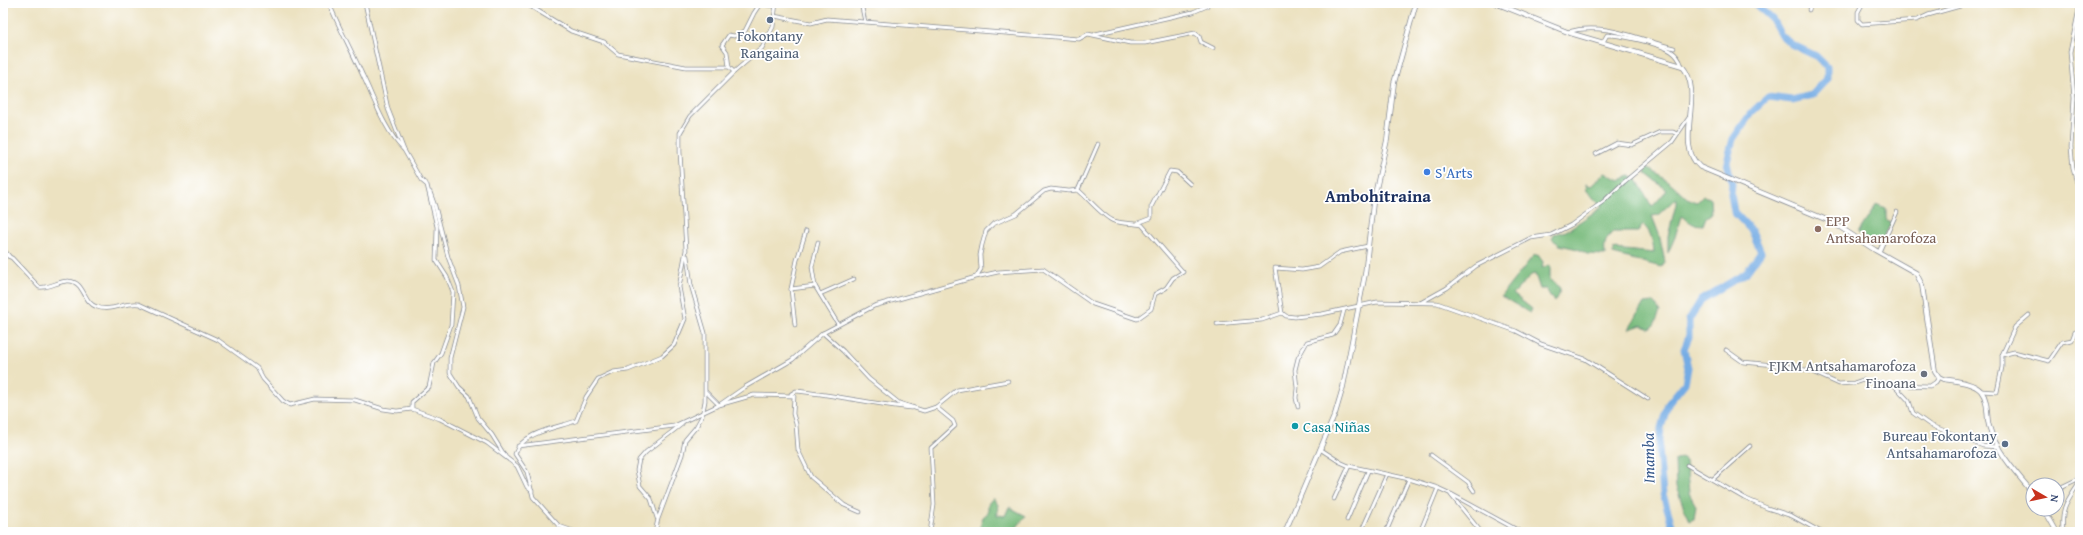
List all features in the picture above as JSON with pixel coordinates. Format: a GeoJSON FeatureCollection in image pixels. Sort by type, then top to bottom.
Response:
{"type":"FeatureCollection","features":[{"type":"Feature","properties":{"kind":"street"},"geometry":{"type":"LineString","coordinates":[[329,3],[337,23],[393,139],[404,150]]}},
{"type":"Feature","properties":{"kind":"street"},"geometry":{"type":"LineString","coordinates":[[365,3],[388,109],[404,150],[421,180],[427,185],[436,206],[448,257],[459,286],[463,307],[450,358],[450,373],[459,387],[469,396],[478,418],[506,457]]}},
{"type":"Feature","properties":{"kind":"street"},"geometry":{"type":"LineString","coordinates":[[525,3],[571,31],[604,42],[618,54],[686,67],[729,67]]}},
{"type":"Feature","properties":{"kind":"street"},"geometry":{"type":"LineString","coordinates":[[861,3],[865,22]]}},
{"type":"Feature","properties":{"kind":"street"},"geometry":{"type":"LineString","coordinates":[[1285,532],[1335,414],[1343,387],[1365,274],[1373,203],[1387,140],[1394,83],[1416,3]]}},
{"type":"Feature","properties":{"kind":"street"},"geometry":{"type":"LineString","coordinates":[[1495,3],[1568,32],[1682,66]]}},
{"type":"Feature","properties":{"kind":"street"},"geometry":{"type":"LineString","coordinates":[[1809,10],[1811,3]]}},
{"type":"Feature","properties":{"kind":"street"},"geometry":{"type":"LineString","coordinates":[[1863,3],[1858,12],[1858,20],[1862,24],[1917,20],[1928,15],[1971,3]]}},
{"type":"Feature","properties":{"kind":"street"},"geometry":{"type":"LineString","coordinates":[[655,532],[658,519],[682,455],[685,440],[696,428],[703,412],[706,392],[704,327],[691,285],[686,250],[680,133],[690,116],[734,72],[762,48],[773,27],[776,4],[760,4],[745,31],[734,36],[729,35],[724,39],[722,45],[727,52],[729,67],[734,72]]}},
{"type":"Feature","properties":{"kind":"street"},"geometry":{"type":"LineString","coordinates":[[2077,183],[2073,169],[2071,147],[2074,98],[2070,52],[2080,4]]}},
{"type":"Feature","properties":{"kind":"street"},"geometry":{"type":"LineString","coordinates":[[774,16],[810,24],[828,19],[1079,39],[1088,34],[1094,34],[1193,12],[1207,6]]}},
{"type":"Feature","properties":{"kind":"street"},"geometry":{"type":"LineString","coordinates":[[1568,32],[1582,29],[1610,30],[1674,48]]}},
{"type":"Feature","properties":{"kind":"street"},"geometry":{"type":"LineString","coordinates":[[1094,34],[1130,43],[1145,43],[1195,33],[1199,36],[1201,42],[1213,48]]}},
{"type":"Feature","properties":{"kind":"street"},"geometry":{"type":"LineString","coordinates":[[1603,42],[1607,35],[1619,36],[1663,48],[1672,52],[1679,58],[1688,76],[1691,90],[1689,144],[1691,156],[1700,167],[1742,186],[1832,222],[1879,252],[1916,272],[1922,285],[1928,330],[1935,356],[1935,371],[1939,377],[1971,386],[1981,391],[1997,392],[2002,367],[2002,355],[2015,327],[2029,315]]}},
{"type":"Feature","properties":{"kind":"street"},"geometry":{"type":"LineString","coordinates":[[1422,302],[1447,288],[1476,266],[1531,238],[1551,235],[1571,225],[1604,201],[1624,182],[1672,142],[1690,116]]}},
{"type":"Feature","properties":{"kind":"street"},"geometry":{"type":"LineString","coordinates":[[1596,154],[1617,143],[1632,145],[1660,132],[1673,132],[1677,134]]}},
{"type":"Feature","properties":{"kind":"street"},"geometry":{"type":"LineString","coordinates":[[976,276],[981,269],[980,255],[986,231],[993,224],[1016,214],[1044,191],[1051,189],[1069,192],[1078,190],[1084,182],[1087,167],[1098,144]]}},
{"type":"Feature","properties":{"kind":"street"},"geometry":{"type":"LineString","coordinates":[[1136,224],[1151,218],[1152,207],[1170,171],[1177,172],[1190,184]]}},
{"type":"Feature","properties":{"kind":"street"},"geometry":{"type":"LineString","coordinates":[[412,409],[412,402],[429,387],[434,363],[441,353],[451,325],[453,314],[453,292],[447,277],[436,260],[437,227],[427,185]]}},
{"type":"Feature","properties":{"kind":"street"},"geometry":{"type":"LineString","coordinates":[[719,405],[745,387],[792,360],[824,333],[838,324],[874,306],[976,276],[998,272],[1043,269],[1093,304],[1137,318],[1152,309],[1155,294],[1166,288],[1173,278],[1183,272],[1142,225],[1121,223],[1108,219],[1095,204],[1078,190]]}},
{"type":"Feature","properties":{"kind":"street"},"geometry":{"type":"LineString","coordinates":[[1879,252],[1897,212]]}},
{"type":"Feature","properties":{"kind":"street"},"geometry":{"type":"LineString","coordinates":[[795,325],[791,289],[797,260],[806,231]]}},
{"type":"Feature","properties":{"kind":"street"},"geometry":{"type":"LineString","coordinates":[[818,242],[812,267],[815,286],[838,324]]}},
{"type":"Feature","properties":{"kind":"street"},"geometry":{"type":"LineString","coordinates":[[1368,246],[1340,252],[1319,267],[1302,270],[1275,268],[1282,313],[1286,316],[1295,317],[1344,310],[1377,302],[1437,303],[1516,331],[1541,344],[1585,359],[1648,399]]}},
{"type":"Feature","properties":{"kind":"street"},"geometry":{"type":"LineString","coordinates":[[3,249],[39,287],[51,287],[64,281],[73,282],[81,288],[88,302],[96,307],[106,309],[132,303],[139,304],[218,340],[257,368],[283,401],[290,405],[315,399],[355,400],[383,409],[397,411],[412,409],[440,419],[487,443],[506,457],[517,466],[527,486],[532,491]]}},
{"type":"Feature","properties":{"kind":"street"},"geometry":{"type":"LineString","coordinates":[[576,532],[559,526],[533,497],[527,472],[515,454],[518,446],[526,438],[576,421],[586,397],[598,379],[613,372],[628,370],[662,356],[674,345],[685,319],[679,287],[686,250]]}},
{"type":"Feature","properties":{"kind":"street"},"geometry":{"type":"LineString","coordinates":[[3,254],[12,258]]}},
{"type":"Feature","properties":{"kind":"street"},"geometry":{"type":"LineString","coordinates":[[820,294],[854,279]]}},
{"type":"Feature","properties":{"kind":"street"},"geometry":{"type":"LineString","coordinates":[[791,289],[815,286]]}},
{"type":"Feature","properties":{"kind":"street"},"geometry":{"type":"LineString","coordinates":[[1298,407],[1296,398],[1297,388],[1295,370],[1298,358],[1307,342],[1334,335],[1337,332],[1344,310]]}},
{"type":"Feature","properties":{"kind":"street"},"geometry":{"type":"LineString","coordinates":[[1218,324],[1262,320],[1282,313]]}},
{"type":"Feature","properties":{"kind":"street"},"geometry":{"type":"LineString","coordinates":[[2002,355],[2014,352],[2049,361],[2052,359],[2062,342],[2072,340],[2075,332]]}},
{"type":"Feature","properties":{"kind":"street"},"geometry":{"type":"LineString","coordinates":[[824,333],[869,379],[899,403],[924,411],[936,407],[957,390],[970,386],[986,386],[1008,381]]}},
{"type":"Feature","properties":{"kind":"street"},"geometry":{"type":"LineString","coordinates":[[1726,350],[1743,362],[1786,366],[1810,371],[1839,384],[1854,383],[1863,380],[1894,385],[1930,386],[1936,382],[1939,377]]}},
{"type":"Feature","properties":{"kind":"street"},"geometry":{"type":"LineString","coordinates":[[1894,385],[1909,401],[1913,413],[1930,425],[1983,446],[1999,447]]}},
{"type":"Feature","properties":{"kind":"street"},"geometry":{"type":"LineString","coordinates":[[518,446],[674,426],[719,405],[754,395],[790,394],[796,391],[834,395],[884,406],[920,409]]}},
{"type":"Feature","properties":{"kind":"street"},"geometry":{"type":"LineString","coordinates":[[1981,391],[1986,402],[1989,426],[1999,447],[2025,482]]}},
{"type":"Feature","properties":{"kind":"street"},"geometry":{"type":"LineString","coordinates":[[706,392],[719,405]]}},
{"type":"Feature","properties":{"kind":"street"},"geometry":{"type":"LineString","coordinates":[[790,394],[794,396],[795,399],[793,414],[796,424],[798,450],[811,477],[844,505],[860,512]]}},
{"type":"Feature","properties":{"kind":"street"},"geometry":{"type":"LineString","coordinates":[[930,532],[934,505],[931,448],[952,431],[955,426],[953,421],[936,407]]}},
{"type":"Feature","properties":{"kind":"street"},"geometry":{"type":"LineString","coordinates":[[658,519],[651,499],[640,486],[637,470],[639,460],[646,452],[690,418]]}},
{"type":"Feature","properties":{"kind":"street"},"geometry":{"type":"LineString","coordinates":[[1713,479],[1750,446]]}},
{"type":"Feature","properties":{"kind":"street"},"geometry":{"type":"LineString","coordinates":[[1320,449],[1336,460],[1349,466],[1409,479],[1438,488],[1450,493],[1521,532]]}},
{"type":"Feature","properties":{"kind":"street"},"geometry":{"type":"LineString","coordinates":[[1431,455],[1468,482],[1474,491]]}},
{"type":"Feature","properties":{"kind":"street"},"geometry":{"type":"LineString","coordinates":[[1688,465],[1744,498],[1767,508],[1792,516],[1821,532]]}},
{"type":"Feature","properties":{"kind":"street"},"geometry":{"type":"LineString","coordinates":[[1334,499],[1349,466]]}},
{"type":"Feature","properties":{"kind":"street"},"geometry":{"type":"LineString","coordinates":[[1348,520],[1368,470]]}},
{"type":"Feature","properties":{"kind":"street"},"geometry":{"type":"LineString","coordinates":[[1362,530],[1387,474]]}},
{"type":"Feature","properties":{"kind":"street"},"geometry":{"type":"LineString","coordinates":[[2065,485],[2080,478]]}},
{"type":"Feature","properties":{"kind":"street"},"geometry":{"type":"LineString","coordinates":[[1386,532],[1409,479]]}},
{"type":"Feature","properties":{"kind":"street"},"geometry":{"type":"LineString","coordinates":[[2063,532],[2062,518],[2064,506],[2067,499],[2080,481]]}},
{"type":"Feature","properties":{"kind":"street"},"geometry":{"type":"LineString","coordinates":[[1420,532],[1438,488]]}},
{"type":"Feature","properties":{"kind":"street"},"geometry":{"type":"LineString","coordinates":[[1450,493],[1481,532]]}},
{"type":"Feature","properties":{"kind":"street"},"geometry":{"type":"LineString","coordinates":[[2049,517],[2057,532]]}},
{"type":"Feature","properties":{"kind":"green space"},"geometry":{"type":"Polygon","coordinates":[[[1647,167],[1672,184],[1687,198],[1697,202],[1703,196],[1710,198],[1711,214],[1706,217],[1703,225],[1693,224],[1681,216],[1675,237],[1668,253],[1668,236],[1676,204],[1676,198],[1658,215],[1652,216],[1659,234],[1665,262],[1661,267],[1613,254],[1614,249],[1654,253],[1650,234],[1643,225],[1638,232],[1613,232],[1608,237],[1606,242],[1605,255],[1587,254],[1578,249],[1560,245],[1552,239],[1554,234],[1566,231],[1602,207],[1587,191],[1586,184],[1591,186],[1605,173],[1620,180],[1630,176],[1636,178],[1652,207],[1667,190],[1645,173],[1647,167]]]}},
{"type":"Feature","properties":{"kind":"green space"},"geometry":{"type":"Polygon","coordinates":[[[1877,204],[1886,208],[1886,219],[1891,223],[1879,247],[1858,233],[1877,204]]]}},
{"type":"Feature","properties":{"kind":"green space"},"geometry":{"type":"Polygon","coordinates":[[[1538,255],[1543,262],[1542,268],[1550,265],[1550,280],[1560,288],[1559,294],[1554,302],[1546,289],[1540,289],[1535,274],[1531,275],[1513,294],[1532,309],[1530,313],[1501,296],[1533,256],[1538,255]]]}},
{"type":"Feature","properties":{"kind":"green space"},"geometry":{"type":"Polygon","coordinates":[[[1654,302],[1660,312],[1654,325],[1649,329],[1642,325],[1629,329],[1644,303],[1654,302]]]}},
{"type":"Feature","properties":{"kind":"green space"},"geometry":{"type":"Polygon","coordinates":[[[1681,457],[1686,461],[1689,493],[1696,506],[1694,519],[1689,521],[1676,487],[1675,460],[1681,457]]]}},
{"type":"Feature","properties":{"kind":"green space"},"geometry":{"type":"Polygon","coordinates":[[[993,498],[998,505],[997,515],[1005,516],[1009,507],[1026,516],[1017,527],[1017,532],[979,532],[983,517],[988,513],[988,504],[993,498]]]}},
{"type":"Feature","properties":{"kind":"waterway","name":"Imamba"},"geometry":{"type":"LineString","coordinates":[[1674,532],[1663,494],[1659,449],[1661,428],[1668,404],[1685,383],[1688,368],[1684,349],[1689,337],[1689,320],[1701,300],[1746,273],[1761,252],[1752,231],[1734,212],[1731,194],[1732,184],[1727,162],[1733,139],[1751,113],[1768,97],[1792,100],[1812,95],[1827,79],[1827,67],[1816,56],[1791,44],[1781,35],[1772,19],[1754,3]]}},
{"type":"Feature","properties":{"kind":"place","name":"Fokontany Rangaina"},"geometry":{"type":"Point","coordinates":[770,20]}},
{"type":"Feature","properties":{"kind":"place","name":"S'Arts"},"geometry":{"type":"Point","coordinates":[1427,172]}},
{"type":"Feature","properties":{"kind":"place","name":"EPP Antsahamarofoza"},"geometry":{"type":"Point","coordinates":[1818,229]}},
{"type":"Feature","properties":{"kind":"place","name":"FJKM Antsahamarofoza Finoana"},"geometry":{"type":"Point","coordinates":[1924,374]}},
{"type":"Feature","properties":{"kind":"place","name":"Casa Niñas"},"geometry":{"type":"Point","coordinates":[1295,426]}},
{"type":"Feature","properties":{"kind":"place","name":"Bureau Fokontany Antsahamarofoza"},"geometry":{"type":"Point","coordinates":[2005,444]}},
{"type":"Feature","properties":{"kind":"district","name":"Ambohitraina"},"geometry":{"type":"Point","coordinates":[1378,195]}}]}
